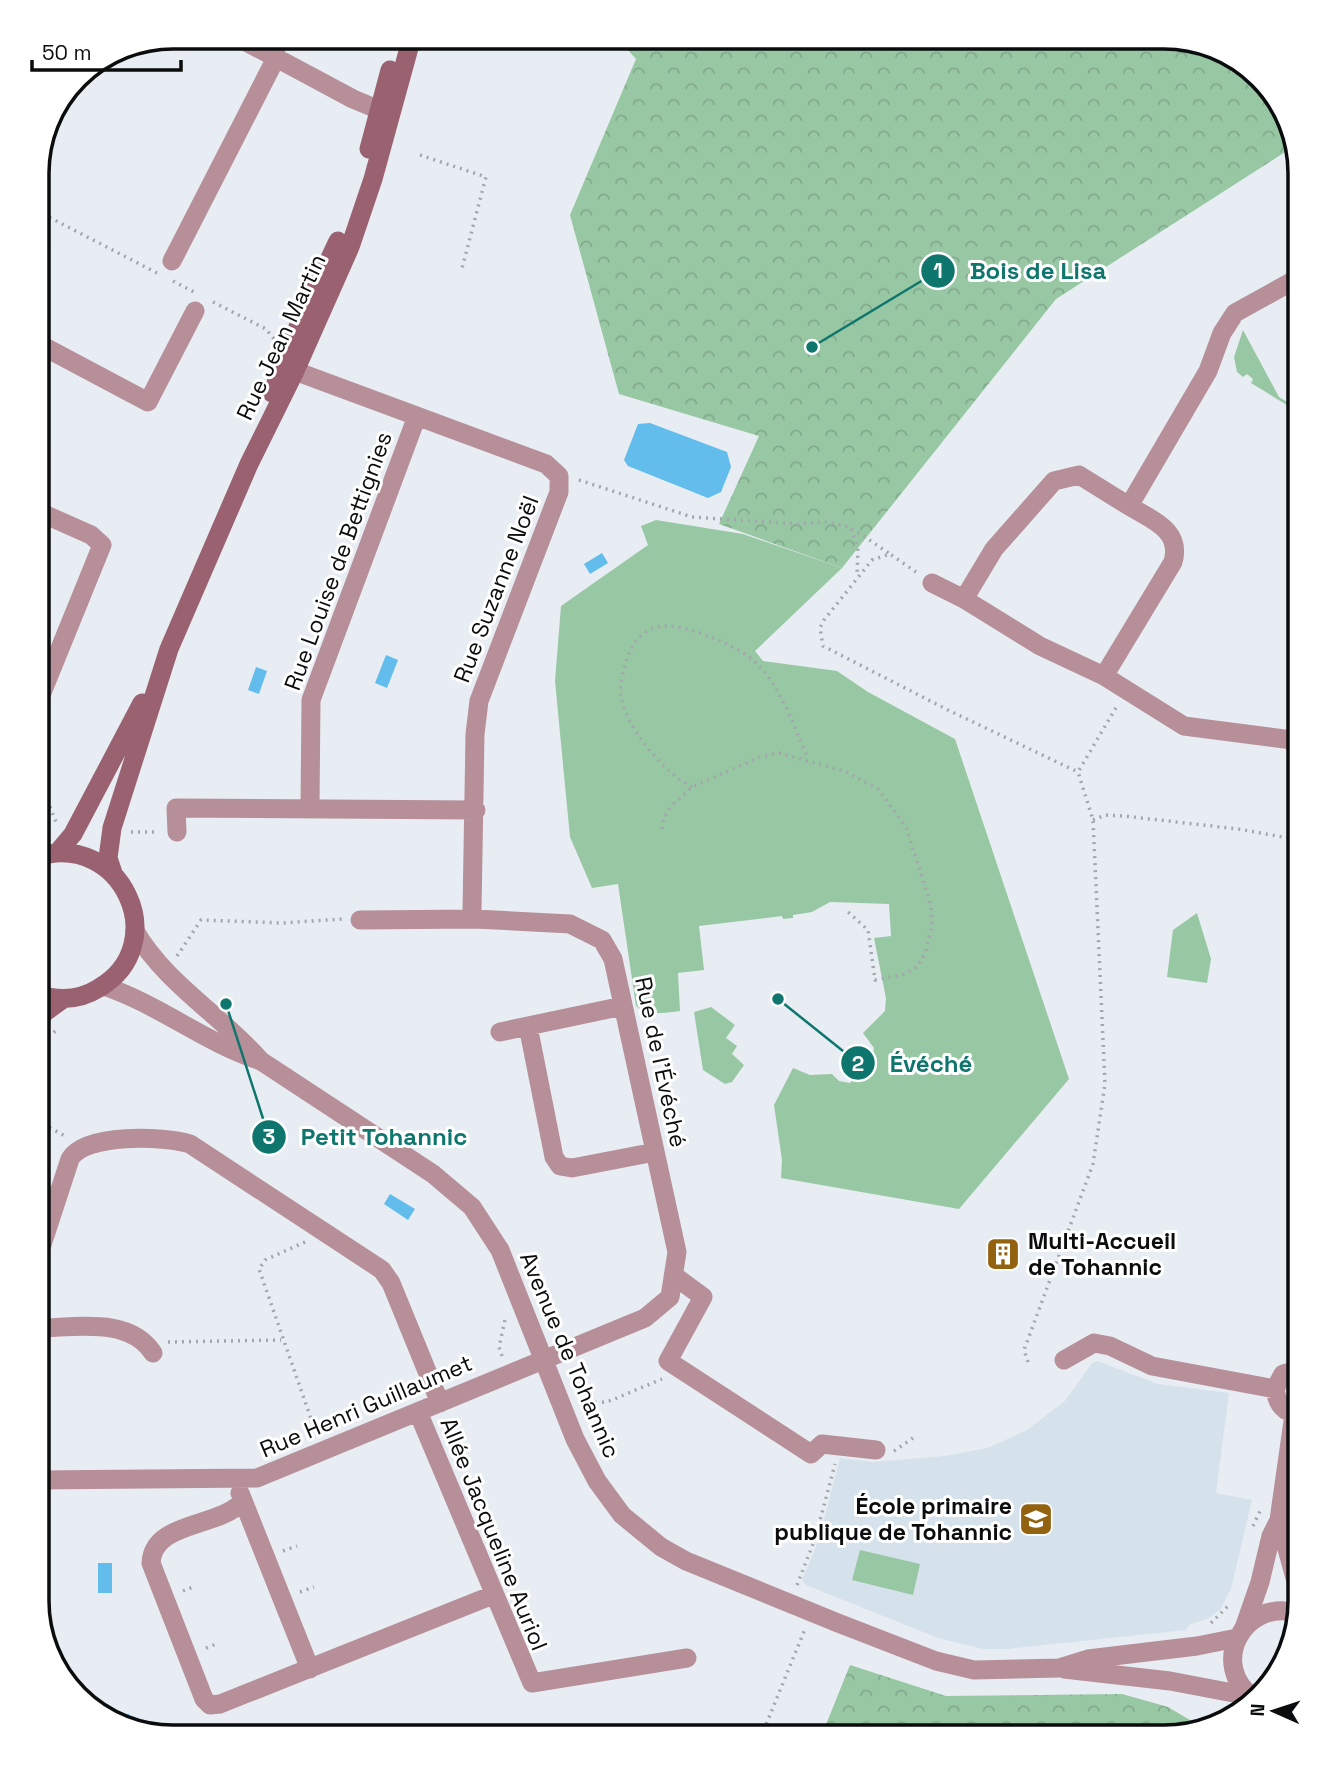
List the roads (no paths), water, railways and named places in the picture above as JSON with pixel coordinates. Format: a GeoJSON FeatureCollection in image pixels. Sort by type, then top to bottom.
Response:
{"type":"FeatureCollection","features":[{"type":"Feature","properties":{"kind":"main road"},"geometry":{"type":"LineString","coordinates":[[249,464],[269,400],[299,322],[352,206],[363,175],[377,109],[400,49]]}},
{"type":"Feature","properties":{"kind":"main road","name":"Rue Jean Martin"},"geometry":{"type":"LineString","coordinates":[[57,853],[73,834],[169,649],[249,464],[295,371],[352,239],[379,159],[409,49]]}},
{"type":"Feature","properties":{"kind":"main road","name":"Rue Jean Martin"},"geometry":{"type":"LineString","coordinates":[[113,873],[108,858],[112,828],[169,649]]}},
{"type":"Feature","properties":{"kind":"main road"},"geometry":{"type":"LineString","coordinates":[[49,855],[57,853],[87,857],[113,873],[130,900],[135,931],[125,962],[104,986],[78,997],[63,999],[49,996]]}},
{"type":"Feature","properties":{"kind":"main road"},"geometry":{"type":"LineString","coordinates":[[49,1009],[63,999]]}},
{"type":"Feature","properties":{"kind":"street"},"geometry":{"type":"LineString","coordinates":[[262,49],[353,99],[377,109]]}},
{"type":"Feature","properties":{"kind":"street"},"geometry":{"type":"LineString","coordinates":[[172,261],[277,56]]}},
{"type":"Feature","properties":{"kind":"street"},"geometry":{"type":"LineString","coordinates":[[1129,506],[1208,371],[1222,333],[1235,313],[1288,284]]}},
{"type":"Feature","properties":{"kind":"street"},"geometry":{"type":"LineString","coordinates":[[49,349],[148,402],[195,311]]}},
{"type":"Feature","properties":{"kind":"street","name":"Rue Suzanne Noël"},"geometry":{"type":"LineString","coordinates":[[295,371],[546,464],[559,476],[559,492],[480,701],[475,734],[476,810],[472,911],[475,919]]}},
{"type":"Feature","properties":{"kind":"street","name":"Rue Louise de Bettignies"},"geometry":{"type":"LineString","coordinates":[[310,808],[311,700],[417,416]]}},
{"type":"Feature","properties":{"kind":"street"},"geometry":{"type":"LineString","coordinates":[[964,599],[994,549],[1054,481],[1079,475],[1168,530],[1176,544],[1173,562],[1104,676]]}},
{"type":"Feature","properties":{"kind":"street"},"geometry":{"type":"LineString","coordinates":[[49,516],[91,535],[102,545],[49,675]]}},
{"type":"Feature","properties":{"kind":"street"},"geometry":{"type":"LineString","coordinates":[[932,583],[964,599],[1040,646],[1104,676],[1184,726],[1288,739]]}},
{"type":"Feature","properties":{"kind":"street"},"geometry":{"type":"LineString","coordinates":[[177,832],[176,808],[476,810]]}},
{"type":"Feature","properties":{"kind":"street","name":"Rue de l'Évéché"},"geometry":{"type":"LineString","coordinates":[[360,920],[475,919],[570,924],[593,933],[601,940],[613,959],[677,1252],[676,1277]]}},
{"type":"Feature","properties":{"kind":"street","name":"Avenue de Tohannic"},"geometry":{"type":"LineString","coordinates":[[135,931],[167,972],[225,1023],[261,1061],[433,1174],[472,1208],[500,1250],[575,1439],[597,1481],[622,1515],[661,1547],[733,1581],[936,1661],[989,1671],[1059,1668],[1239,1694]]}},
{"type":"Feature","properties":{"kind":"street","name":"Avenue de Tohannic"},"geometry":{"type":"LineString","coordinates":[[104,986],[138,998],[234,1052],[261,1061]]}},
{"type":"Feature","properties":{"kind":"street"},"geometry":{"type":"LineString","coordinates":[[500,1032],[623,1006]]}},
{"type":"Feature","properties":{"kind":"street"},"geometry":{"type":"LineString","coordinates":[[528,1026],[554,1157],[560,1166],[572,1168],[655,1152]]}},
{"type":"Feature","properties":{"kind":"street"},"geometry":{"type":"LineString","coordinates":[[49,1224],[71,1159],[79,1148],[95,1142],[113,1140],[179,1141],[190,1144],[387,1275],[440,1403]]}},
{"type":"Feature","properties":{"kind":"street"},"geometry":{"type":"LineString","coordinates":[[542,1359],[645,1318],[670,1297],[676,1277],[703,1297],[668,1361],[811,1454],[822,1444],[881,1453]]}},
{"type":"Feature","properties":{"kind":"street"},"geometry":{"type":"LineString","coordinates":[[49,1328],[118,1328],[150,1347]]}},
{"type":"Feature","properties":{"kind":"street"},"geometry":{"type":"LineString","coordinates":[[1063,1360],[1094,1343],[1110,1346],[1152,1366],[1275,1389]]}},
{"type":"Feature","properties":{"kind":"street","name":"Rue Henri Guillaumet"},"geometry":{"type":"LineString","coordinates":[[49,1480],[257,1478],[542,1359]]}},
{"type":"Feature","properties":{"kind":"street"},"geometry":{"type":"LineString","coordinates":[[1288,1372],[1283,1374],[1275,1389],[1280,1405],[1288,1409]]}},
{"type":"Feature","properties":{"kind":"street","name":"Allée Jacqueline Auriol"},"geometry":{"type":"LineString","coordinates":[[418,1412],[532,1683],[687,1658]]}},
{"type":"Feature","properties":{"kind":"street"},"geometry":{"type":"LineString","coordinates":[[237,1478],[242,1502],[310,1669]]}},
{"type":"Feature","properties":{"kind":"street"},"geometry":{"type":"LineString","coordinates":[[1239,1684],[1233,1653],[1260,1582],[1271,1536],[1288,1488]]}},
{"type":"Feature","properties":{"kind":"street"},"geometry":{"type":"LineString","coordinates":[[242,1502],[232,1513],[165,1536],[152,1551],[151,1563],[204,1699],[210,1705],[220,1704],[493,1595]]}},
{"type":"Feature","properties":{"kind":"street"},"geometry":{"type":"LineString","coordinates":[[1280,1513],[1288,1546]]}},
{"type":"Feature","properties":{"kind":"street","name":"Avenue de Tohannic"},"geometry":{"type":"LineString","coordinates":[[1059,1668],[1088,1659],[1197,1647],[1241,1633],[1267,1612],[1287,1611]]}},
{"type":"Feature","properties":{"kind":"water"},"geometry":{"type":"Polygon","coordinates":[[[650,423],[727,452],[731,467],[721,492],[708,498],[628,466],[624,460],[638,424],[650,423]]]}},
{"type":"Feature","properties":{"kind":"water"},"geometry":{"type":"Polygon","coordinates":[[[602,553],[608,563],[590,574],[584,564],[602,553]]]}},
{"type":"Feature","properties":{"kind":"water"},"geometry":{"type":"Polygon","coordinates":[[[386,655],[398,660],[387,688],[375,683],[386,655]]]}},
{"type":"Feature","properties":{"kind":"water"},"geometry":{"type":"Polygon","coordinates":[[[256,667],[267,671],[259,694],[248,690],[256,667]]]}},
{"type":"Feature","properties":{"kind":"water"},"geometry":{"type":"Polygon","coordinates":[[[390,1194],[415,1209],[408,1220],[384,1204],[390,1194]]]}},
{"type":"Feature","properties":{"kind":"water"},"geometry":{"type":"Polygon","coordinates":[[[98,1563],[112,1563],[112,1593],[98,1593],[98,1563]]]}},
{"type":"Feature","properties":{"kind":"place","name":"Bois de Lisa"},"geometry":{"type":"Point","coordinates":[812,347]}},
{"type":"Feature","properties":{"kind":"place","name":"Évéché"},"geometry":{"type":"Point","coordinates":[778,999]}},
{"type":"Feature","properties":{"kind":"place","name":"Petit Tohannic"},"geometry":{"type":"Point","coordinates":[226,1004]}},
{"type":"Feature","properties":{"kind":"place","name":"Multi-Accueil de Tohannic"},"geometry":{"type":"Point","coordinates":[1003,1254]}},
{"type":"Feature","properties":{"kind":"place","name":"École primaire publique de Tohannic"},"geometry":{"type":"Point","coordinates":[1036,1519]}}]}
